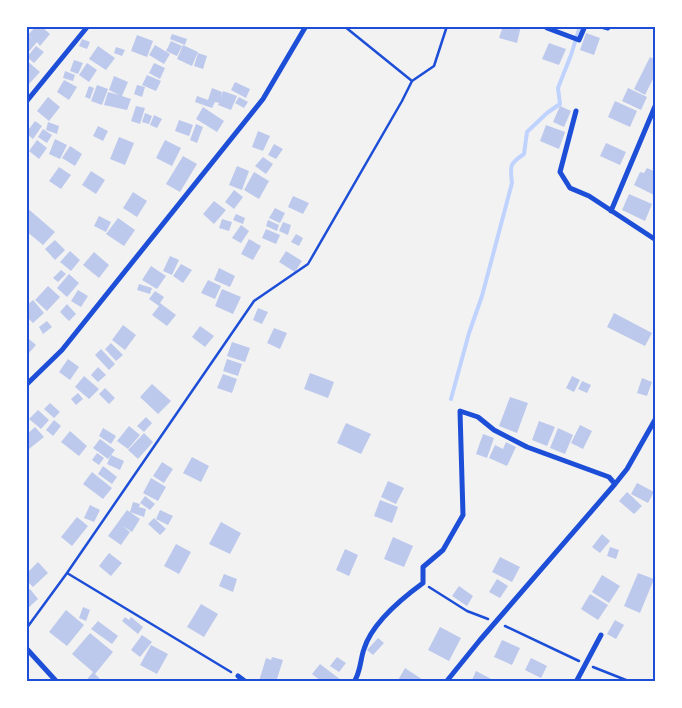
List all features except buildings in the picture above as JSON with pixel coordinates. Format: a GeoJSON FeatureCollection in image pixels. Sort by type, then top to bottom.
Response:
{"type":"FeatureCollection","features":[{"type":"Feature","properties":{"kind":"street"},"geometry":{"type":"LineString","coordinates":[[26,102],[88,26]]}},
{"type":"Feature","properties":{"kind":"street"},"geometry":{"type":"LineString","coordinates":[[26,385],[62,350],[263,99],[306,26]]}},
{"type":"Feature","properties":{"kind":"street"},"geometry":{"type":"LineString","coordinates":[[547,28],[579,40],[585,26]]}},
{"type":"Feature","properties":{"kind":"street"},"geometry":{"type":"LineString","coordinates":[[601,26],[608,28],[609,26]]}},
{"type":"Feature","properties":{"kind":"street"},"geometry":{"type":"LineString","coordinates":[[611,211],[656,104]]}},
{"type":"Feature","properties":{"kind":"street"},"geometry":{"type":"LineString","coordinates":[[576,111],[560,172],[570,188],[589,196],[656,240]]}},
{"type":"Feature","properties":{"kind":"street"},"geometry":{"type":"LineString","coordinates":[[354,682],[359,674],[364,648],[377,626],[399,600],[422,583],[423,567],[443,550],[463,515],[460,411],[478,417],[494,430],[527,447],[609,476],[615,484]]}},
{"type":"Feature","properties":{"kind":"street"},"geometry":{"type":"LineString","coordinates":[[446,682],[615,484],[627,468],[656,418]]}},
{"type":"Feature","properties":{"kind":"street"},"geometry":{"type":"LineString","coordinates":[[576,682],[601,635]]}},
{"type":"Feature","properties":{"kind":"street"},"geometry":{"type":"LineString","coordinates":[[26,648],[57,682]]}},
{"type":"Feature","properties":{"kind":"street"},"geometry":{"type":"LineString","coordinates":[[238,676],[246,682]]}},
{"type":"Feature","properties":{"kind":"path"},"geometry":{"type":"LineString","coordinates":[[344,26],[412,81]]}},
{"type":"Feature","properties":{"kind":"path"},"geometry":{"type":"LineString","coordinates":[[26,629],[67,573],[254,302],[308,264],[412,81],[434,66],[446,26]]}},
{"type":"Feature","properties":{"kind":"path"},"geometry":{"type":"LineString","coordinates":[[67,573],[238,676]]}},
{"type":"Feature","properties":{"kind":"path"},"geometry":{"type":"LineString","coordinates":[[422,583],[467,611],[496,622],[585,664],[631,682]]}},
{"type":"Feature","properties":{"kind":"waterway"},"geometry":{"type":"LineString","coordinates":[[451,399],[469,333],[482,296],[512,183],[513,163],[524,154],[527,132],[547,113],[560,104],[558,88],[580,26]]}}]}
